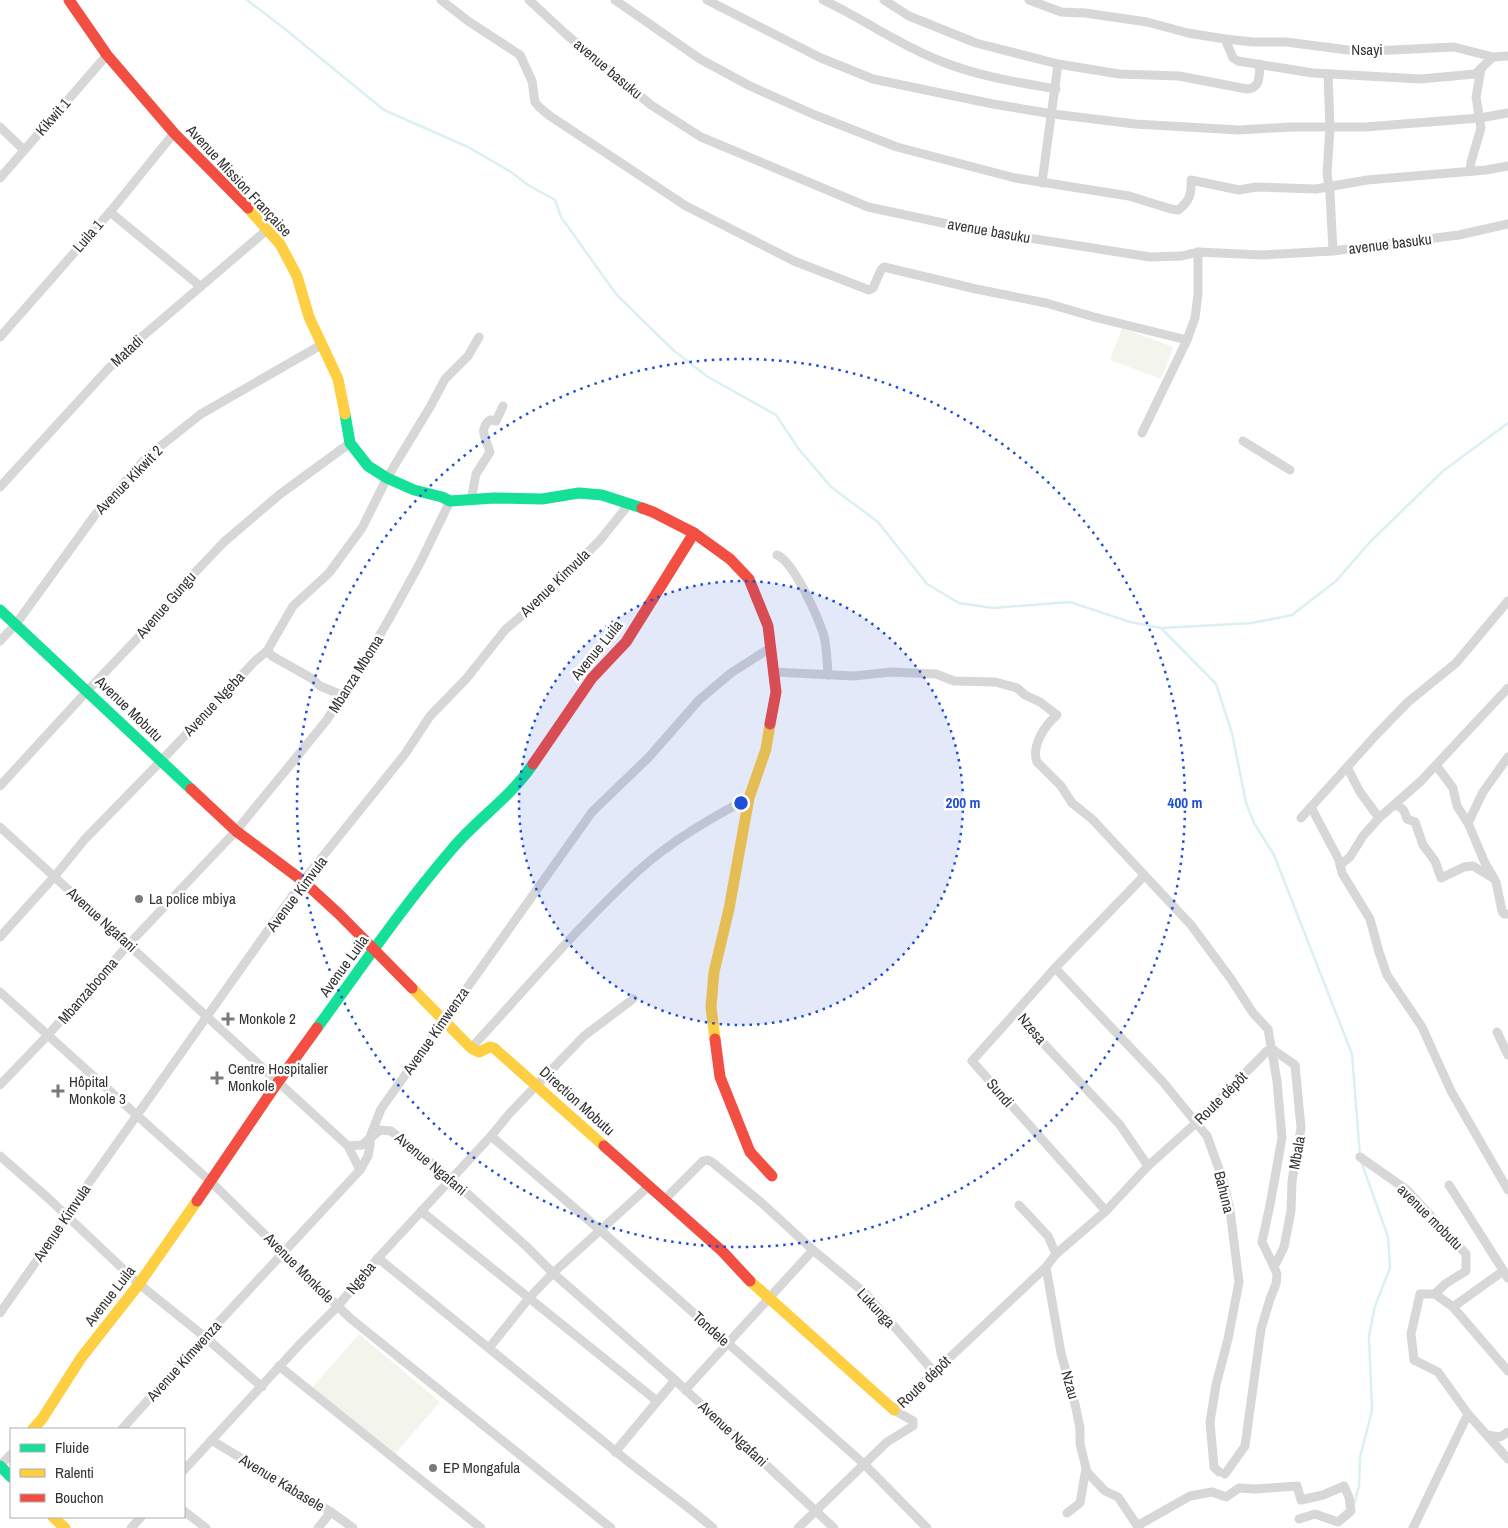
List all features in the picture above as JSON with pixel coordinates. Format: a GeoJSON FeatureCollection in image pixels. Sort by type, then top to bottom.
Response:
{"type":"FeatureCollection","features":[{"type":"Feature","properties":{"kind":"main road","name":"Avenue Mission Française"},"geometry":{"type":"LineString","coordinates":[[69,0],[107,55],[174,133],[268,229],[280,244],[297,276],[309,317],[338,379],[350,443],[365,463],[387,478],[414,490],[450,501]]}},
{"type":"Feature","properties":{"kind":"main road"},"geometry":{"type":"LineString","coordinates":[[450,501],[494,498],[542,499],[579,493],[602,495],[658,514],[694,532],[730,559],[749,579],[768,626],[776,697],[766,749],[749,798],[729,909],[714,972],[711,1007],[720,1077],[750,1152],[772,1176]]}},
{"type":"Feature","properties":{"kind":"main road","name":"Avenue Luila"},"geometry":{"type":"LineString","coordinates":[[34,1428],[42,1419],[81,1358],[139,1284],[278,1082],[424,880],[460,838],[497,805],[528,772],[592,678],[626,642],[694,532]]}},
{"type":"Feature","properties":{"kind":"main road","name":"Avenue Mobutu"},"geometry":{"type":"LineString","coordinates":[[0,610],[236,830]]}},
{"type":"Feature","properties":{"kind":"main road"},"geometry":{"type":"LineString","coordinates":[[236,830],[303,881],[340,915],[471,1048]]}},
{"type":"Feature","properties":{"kind":"main road","name":"Direction Mobutu"},"geometry":{"type":"LineString","coordinates":[[471,1048],[482,1052],[490,1047],[494,1048],[722,1251],[746,1277],[894,1410]]}},
{"type":"Feature","properties":{"kind":"main road"},"geometry":{"type":"LineString","coordinates":[[54,1518],[65,1528]]}},
{"type":"Feature","properties":{"kind":"street"},"geometry":{"type":"LineString","coordinates":[[441,0],[468,21],[520,55],[532,81],[535,102],[550,116],[686,206],[794,262],[869,290],[872,289],[881,270],[884,268],[1046,303],[1187,340]]}},
{"type":"Feature","properties":{"kind":"street","name":"avenue basuku"},"geometry":{"type":"LineString","coordinates":[[529,0],[568,36],[651,105],[701,137],[862,205],[972,229],[1138,256],[1182,256],[1198,252],[1262,255],[1333,251],[1459,236],[1508,224]]}},
{"type":"Feature","properties":{"kind":"street"},"geometry":{"type":"LineString","coordinates":[[614,0],[700,59],[750,86],[815,115],[897,147],[1015,178],[1129,196],[1178,210],[1189,200],[1192,189],[1191,180],[1239,190],[1256,187],[1316,189],[1382,178],[1508,166]]}},
{"type":"Feature","properties":{"kind":"street"},"geometry":{"type":"LineString","coordinates":[[707,0],[820,58],[873,79],[931,92],[1052,114],[1136,124],[1239,130],[1291,127],[1330,128],[1480,118],[1508,113]]}},
{"type":"Feature","properties":{"kind":"street"},"geometry":{"type":"LineString","coordinates":[[823,0],[888,36],[937,60],[984,76],[1056,89]]}},
{"type":"Feature","properties":{"kind":"street"},"geometry":{"type":"LineString","coordinates":[[884,0],[909,16],[976,43],[1058,64],[1119,74],[1179,76],[1248,90],[1256,86],[1260,64]]}},
{"type":"Feature","properties":{"kind":"street","name":"Nsayi"},"geometry":{"type":"LineString","coordinates":[[1029,0],[1061,12],[1085,13],[1147,22],[1188,33],[1253,42],[1286,42],[1364,51],[1454,47],[1493,57],[1508,56]]}},
{"type":"Feature","properties":{"kind":"street"},"geometry":{"type":"LineString","coordinates":[[1225,38],[1235,60],[1328,74],[1421,79],[1470,76],[1481,69],[1493,57]]}},
{"type":"Feature","properties":{"kind":"street","name":"Kikwit 1"},"geometry":{"type":"LineString","coordinates":[[0,178],[107,55]]}},
{"type":"Feature","properties":{"kind":"street"},"geometry":{"type":"LineString","coordinates":[[1042,183],[1058,64]]}},
{"type":"Feature","properties":{"kind":"street"},"geometry":{"type":"LineString","coordinates":[[1470,171],[1481,128],[1476,97],[1481,69]]}},
{"type":"Feature","properties":{"kind":"street"},"geometry":{"type":"LineString","coordinates":[[1328,74],[1330,128],[1327,169],[1333,251]]}},
{"type":"Feature","properties":{"kind":"street"},"geometry":{"type":"LineString","coordinates":[[0,127],[24,150]]}},
{"type":"Feature","properties":{"kind":"street","name":"Luila 1"},"geometry":{"type":"LineString","coordinates":[[0,338],[110,212],[174,133]]}},
{"type":"Feature","properties":{"kind":"street"},"geometry":{"type":"LineString","coordinates":[[110,212],[200,286]]}},
{"type":"Feature","properties":{"kind":"street","name":"Matadi"},"geometry":{"type":"LineString","coordinates":[[0,487],[136,341],[268,229]]}},
{"type":"Feature","properties":{"kind":"street"},"geometry":{"type":"LineString","coordinates":[[1142,433],[1187,340],[1195,318],[1198,252]]}},
{"type":"Feature","properties":{"kind":"street","name":"Avenue Ngeba"},"geometry":{"type":"LineString","coordinates":[[0,937],[85,839],[255,660],[267,651],[293,606],[329,572],[362,528],[387,478],[445,379],[468,356],[479,337]]}},
{"type":"Feature","properties":{"kind":"street","name":"Avenue Kikwit 2"},"geometry":{"type":"LineString","coordinates":[[0,641],[16,624],[95,515],[148,456],[201,414],[321,345]]}},
{"type":"Feature","properties":{"kind":"street"},"geometry":{"type":"LineString","coordinates":[[471,500],[476,474],[490,452],[482,431],[485,424],[490,420],[496,420],[503,406]]}},
{"type":"Feature","properties":{"kind":"street"},"geometry":{"type":"LineString","coordinates":[[1243,441],[1290,470]]}},
{"type":"Feature","properties":{"kind":"street","name":"Avenue Gungu"},"geometry":{"type":"LineString","coordinates":[[0,786],[152,623],[185,583],[227,539],[279,495],[350,443]]}},
{"type":"Feature","properties":{"kind":"street","name":"Mbanza Mboma"},"geometry":{"type":"LineString","coordinates":[[236,830],[326,721],[362,666],[420,563],[450,501]]}},
{"type":"Feature","properties":{"kind":"street","name":"Avenue Kimvula"},"geometry":{"type":"LineString","coordinates":[[0,1313],[68,1216],[74,1204],[208,1018],[303,881],[405,754],[430,716],[466,679],[505,630],[548,593],[600,539],[629,504]]}},
{"type":"Feature","properties":{"kind":"street"},"geometry":{"type":"LineString","coordinates":[[777,555],[785,560],[797,577],[816,616],[826,648],[828,675]]}},
{"type":"Feature","properties":{"kind":"street"},"geometry":{"type":"LineString","coordinates":[[1301,818],[1376,734],[1408,702],[1456,663],[1508,601]]}},
{"type":"Feature","properties":{"kind":"street","name":"Avenue Kimwenza"},"geometry":{"type":"LineString","coordinates":[[123,1428],[360,1170],[368,1156],[370,1137],[381,1109],[592,812],[649,757],[699,700],[731,673],[770,648]]}},
{"type":"Feature","properties":{"kind":"street"},"geometry":{"type":"LineString","coordinates":[[267,651],[272,656],[312,678],[320,686],[342,695]]}},
{"type":"Feature","properties":{"kind":"street"},"geometry":{"type":"LineString","coordinates":[[774,672],[854,676],[891,672],[936,674],[952,680],[994,682],[1013,687],[1024,695],[1040,702],[1057,715],[1049,723],[1036,746],[1035,757],[1037,762],[1061,786],[1072,804],[1092,819],[1191,925],[1231,979],[1253,1013],[1268,1030],[1277,1081],[1282,1138],[1262,1242],[1274,1267]]}},
{"type":"Feature","properties":{"kind":"street"},"geometry":{"type":"LineString","coordinates":[[1340,866],[1350,857],[1363,836],[1379,818],[1436,765],[1508,688]]}},
{"type":"Feature","properties":{"kind":"street"},"geometry":{"type":"LineString","coordinates":[[1468,823],[1484,789],[1508,757]]}},
{"type":"Feature","properties":{"kind":"street"},"geometry":{"type":"LineString","coordinates":[[1436,765],[1453,788],[1457,806],[1468,823],[1493,878],[1502,911],[1504,914],[1508,914]]}},
{"type":"Feature","properties":{"kind":"street"},"geometry":{"type":"LineString","coordinates":[[1347,768],[1360,792],[1379,818]]}},
{"type":"Feature","properties":{"kind":"street"},"geometry":{"type":"LineString","coordinates":[[471,1048],[602,907],[640,870],[685,835],[749,798]]}},
{"type":"Feature","properties":{"kind":"street"},"geometry":{"type":"LineString","coordinates":[[1394,806],[1403,808],[1407,819],[1415,822],[1424,845],[1435,861],[1442,878],[1464,867],[1473,866],[1493,878]]}},
{"type":"Feature","properties":{"kind":"street"},"geometry":{"type":"LineString","coordinates":[[1311,807],[1339,860],[1342,873],[1370,919],[1378,952],[1387,975],[1422,1027],[1451,1091],[1508,1190]]}},
{"type":"Feature","properties":{"kind":"street","name":"Avenue Ngafani"},"geometry":{"type":"LineString","coordinates":[[0,828],[348,1146],[358,1146],[380,1130],[387,1130],[394,1133],[450,1178],[526,1246],[552,1273],[675,1380],[834,1528]]}},
{"type":"Feature","properties":{"kind":"street","name":"Mbanzabooma"},"geometry":{"type":"LineString","coordinates":[[0,1085],[48,1036],[129,944],[236,830]]}},
{"type":"Feature","properties":{"kind":"street","name":"Nzesa"},"geometry":{"type":"LineString","coordinates":[[1144,876],[1055,968],[1015,1013],[1120,1125],[1148,1166]]}},
{"type":"Feature","properties":{"kind":"street","name":"Bahuna"},"geometry":{"type":"LineString","coordinates":[[1055,968],[1163,1082],[1207,1136],[1222,1180],[1230,1210],[1239,1282],[1228,1339],[1216,1385],[1210,1422],[1214,1467],[1222,1473]]}},
{"type":"Feature","properties":{"kind":"street","name":"Avenue Monkole"},"geometry":{"type":"LineString","coordinates":[[0,992],[211,1182],[284,1252],[337,1307],[452,1402],[611,1528]]}},
{"type":"Feature","properties":{"kind":"street","name":"Ngeba"},"geometry":{"type":"LineString","coordinates":[[185,1469],[262,1387],[279,1366],[337,1307],[378,1258],[536,1085],[584,1036],[633,999]]}},
{"type":"Feature","properties":{"kind":"street","name":"Sundi"},"geometry":{"type":"LineString","coordinates":[[1015,1013],[972,1061],[1106,1211]]}},
{"type":"Feature","properties":{"kind":"street"},"geometry":{"type":"LineString","coordinates":[[1497,1032],[1508,1055]]}},
{"type":"Feature","properties":{"kind":"street","name":"Route dépôt"},"geometry":{"type":"LineString","coordinates":[[1106,1211],[1148,1166],[1196,1123],[1272,1048]]}},
{"type":"Feature","properties":{"kind":"street","name":"Mbala"},"geometry":{"type":"LineString","coordinates":[[1222,1473],[1244,1446],[1261,1329],[1276,1284],[1277,1274],[1274,1267],[1284,1247],[1289,1220],[1292,1180],[1301,1128],[1296,1065],[1272,1048]]}},
{"type":"Feature","properties":{"kind":"street","name":"Tondele"},"geometry":{"type":"LineString","coordinates":[[491,1136],[863,1463],[927,1528]]}},
{"type":"Feature","properties":{"kind":"street"},"geometry":{"type":"LineString","coordinates":[[348,1146],[360,1170]]}},
{"type":"Feature","properties":{"kind":"street"},"geometry":{"type":"LineString","coordinates":[[0,1156],[68,1216],[139,1284],[205,1337],[262,1387]]}},
{"type":"Feature","properties":{"kind":"street","name":"avenue mobutu"},"geometry":{"type":"LineString","coordinates":[[1360,1157],[1407,1190],[1466,1254],[1466,1271],[1445,1284],[1435,1294],[1420,1294],[1411,1334],[1414,1360],[1438,1372],[1468,1414]]}},
{"type":"Feature","properties":{"kind":"street","name":"Lukunga"},"geometry":{"type":"LineString","coordinates":[[664,1200],[703,1161],[712,1162],[763,1204],[813,1250],[865,1292],[934,1372]]}},
{"type":"Feature","properties":{"kind":"street"},"geometry":{"type":"LineString","coordinates":[[1449,1185],[1506,1274],[1453,1307]]}},
{"type":"Feature","properties":{"kind":"street"},"geometry":{"type":"LineString","coordinates":[[489,1348],[529,1298],[552,1273],[649,1186]]}},
{"type":"Feature","properties":{"kind":"street"},"geometry":{"type":"LineString","coordinates":[[1019,1205],[1048,1236],[1056,1254]]}},
{"type":"Feature","properties":{"kind":"street"},"geometry":{"type":"LineString","coordinates":[[421,1211],[657,1401]]}},
{"type":"Feature","properties":{"kind":"street"},"geometry":{"type":"LineString","coordinates":[[1046,1267],[1056,1254],[1106,1211]]}},
{"type":"Feature","properties":{"kind":"street"},"geometry":{"type":"LineString","coordinates":[[685,1390],[813,1250]]}},
{"type":"Feature","properties":{"kind":"street"},"geometry":{"type":"LineString","coordinates":[[378,1258],[615,1452],[690,1508],[713,1528]]}},
{"type":"Feature","properties":{"kind":"street","name":"Route dépôt"},"geometry":{"type":"LineString","coordinates":[[798,1528],[886,1442],[912,1426],[913,1421],[894,1410],[1046,1267]]}},
{"type":"Feature","properties":{"kind":"street","name":"Nzau"},"geometry":{"type":"LineString","coordinates":[[1046,1267],[1061,1354],[1080,1428],[1080,1444],[1086,1471],[1080,1503],[1068,1513]]}},
{"type":"Feature","properties":{"kind":"street"},"geometry":{"type":"LineString","coordinates":[[1435,1294],[1453,1307],[1508,1371]]}},
{"type":"Feature","properties":{"kind":"street"},"geometry":{"type":"LineString","coordinates":[[279,1366],[481,1528]]}},
{"type":"Feature","properties":{"kind":"street"},"geometry":{"type":"LineString","coordinates":[[615,1452],[675,1380]]}},
{"type":"Feature","properties":{"kind":"street"},"geometry":{"type":"LineString","coordinates":[[1413,1528],[1468,1414],[1508,1459]]}},
{"type":"Feature","properties":{"kind":"street"},"geometry":{"type":"LineString","coordinates":[[1487,1436],[1500,1437],[1508,1432]]}},
{"type":"Feature","properties":{"kind":"street","name":"Avenue Kabasele"},"geometry":{"type":"LineString","coordinates":[[211,1440],[331,1512],[353,1528]]}},
{"type":"Feature","properties":{"kind":"street"},"geometry":{"type":"LineString","coordinates":[[3,1472],[10,1456]]}},
{"type":"Feature","properties":{"kind":"street"},"geometry":{"type":"LineString","coordinates":[[1086,1471],[1105,1491],[1118,1497],[1138,1527],[1190,1496],[1212,1492],[1226,1497],[1239,1488],[1255,1490],[1297,1486],[1301,1500],[1323,1495],[1344,1486],[1349,1497],[1351,1511],[1338,1522],[1315,1514],[1299,1519]]}},
{"type":"Feature","properties":{"kind":"street"},"geometry":{"type":"LineString","coordinates":[[185,1512],[206,1528]]}},
{"type":"Feature","properties":{"kind":"street"},"geometry":{"type":"LineString","coordinates":[[318,1528],[331,1512]]}},
{"type":"Feature","properties":{"kind":"street"},"geometry":{"type":"LineString","coordinates":[[131,1528],[140,1518]]}},
{"type":"Feature","properties":{"kind":"shaded area"},"geometry":{"type":"Polygon","coordinates":[[[1122,328],[1173,347],[1161,379],[1110,360],[1122,328]]]}},
{"type":"Feature","properties":{"kind":"shaded area"},"geometry":{"type":"Polygon","coordinates":[[[359,1334],[440,1402],[393,1456],[311,1389],[359,1334]]]}},
{"type":"Feature","properties":{"kind":"waterway"},"geometry":{"type":"LineString","coordinates":[[247,0],[384,110],[468,147],[555,200],[561,217],[616,294],[673,350],[708,377],[776,415],[798,448],[831,487],[878,522],[927,584],[959,603],[993,608],[1070,602],[1130,622],[1161,628],[1216,684],[1232,733],[1246,803],[1254,823],[1274,855],[1352,1054],[1360,1156]]}},
{"type":"Feature","properties":{"kind":"waterway"},"geometry":{"type":"LineString","coordinates":[[1162,628],[1252,623],[1292,615],[1336,581],[1370,542],[1443,471],[1508,423]]}},
{"type":"Feature","properties":{"kind":"waterway"},"geometry":{"type":"LineString","coordinates":[[1354,1505],[1359,1486],[1360,1457],[1372,1411],[1369,1336],[1375,1306],[1390,1268],[1388,1237],[1361,1161]]}},
{"type":"Feature","properties":{"kind":"traffic: fast"},"geometry":{"type":"LineString","coordinates":[[345,414],[350,443],[368,466],[387,478],[414,490],[450,501],[494,498],[542,499],[579,493],[602,495],[642,508]]}},
{"type":"Feature","properties":{"kind":"traffic: fast"},"geometry":{"type":"LineString","coordinates":[[0,610],[191,789]]}},
{"type":"Feature","properties":{"kind":"traffic: fast"},"geometry":{"type":"LineString","coordinates":[[317,1028],[416,893],[462,838],[515,787],[533,764]]}},
{"type":"Feature","properties":{"kind":"traffic: fast"},"geometry":{"type":"LineString","coordinates":[[0,1466],[10,1476]]}},
{"type":"Feature","properties":{"kind":"traffic: slow"},"geometry":{"type":"LineString","coordinates":[[248,208],[280,244],[297,276],[309,317],[338,379],[345,414]]}},
{"type":"Feature","properties":{"kind":"traffic: slow"},"geometry":{"type":"LineString","coordinates":[[715,1039],[711,1007],[714,972],[729,909],[749,798],[766,749],[770,724]]}},
{"type":"Feature","properties":{"kind":"traffic: slow"},"geometry":{"type":"LineString","coordinates":[[412,988],[471,1048],[479,1052],[490,1047],[494,1048],[604,1146]]}},
{"type":"Feature","properties":{"kind":"traffic: slow"},"geometry":{"type":"LineString","coordinates":[[34,1428],[42,1419],[81,1358],[139,1284],[197,1201]]}},
{"type":"Feature","properties":{"kind":"traffic: slow"},"geometry":{"type":"LineString","coordinates":[[750,1281],[894,1410]]}},
{"type":"Feature","properties":{"kind":"traffic: slow"},"geometry":{"type":"LineString","coordinates":[[54,1518],[65,1528]]}},
{"type":"Feature","properties":{"kind":"traffic: jam"},"geometry":{"type":"LineString","coordinates":[[69,0],[107,55],[174,133],[248,208]]}},
{"type":"Feature","properties":{"kind":"traffic: jam"},"geometry":{"type":"LineString","coordinates":[[642,508],[694,533],[730,559],[749,579],[768,626],[776,692],[770,724]]}},
{"type":"Feature","properties":{"kind":"traffic: jam"},"geometry":{"type":"LineString","coordinates":[[533,764],[592,678],[626,642],[694,533]]}},
{"type":"Feature","properties":{"kind":"traffic: jam"},"geometry":{"type":"LineString","coordinates":[[191,789],[236,831],[303,881],[340,915],[412,988]]}},
{"type":"Feature","properties":{"kind":"traffic: jam"},"geometry":{"type":"LineString","coordinates":[[197,1201],[317,1028]]}},
{"type":"Feature","properties":{"kind":"traffic: jam"},"geometry":{"type":"LineString","coordinates":[[715,1039],[720,1077],[750,1152],[772,1176]]}},
{"type":"Feature","properties":{"kind":"traffic: jam"},"geometry":{"type":"LineString","coordinates":[[604,1146],[722,1251],[750,1281]]}},
{"type":"Feature","properties":{"kind":"place","name":"La police mbiya"},"geometry":{"type":"Point","coordinates":[139,899]}},
{"type":"Feature","properties":{"kind":"place","name":"Monkole 2"},"geometry":{"type":"Point","coordinates":[228,1019]}},
{"type":"Feature","properties":{"kind":"place","name":"Centre Hospitalier Monkole"},"geometry":{"type":"Point","coordinates":[217,1078]}},
{"type":"Feature","properties":{"kind":"place","name":"Hôpital Monkole 3"},"geometry":{"type":"Point","coordinates":[58,1091]}},
{"type":"Feature","properties":{"kind":"place","name":"EP Mongafula"},"geometry":{"type":"Point","coordinates":[433,1468]}}]}
